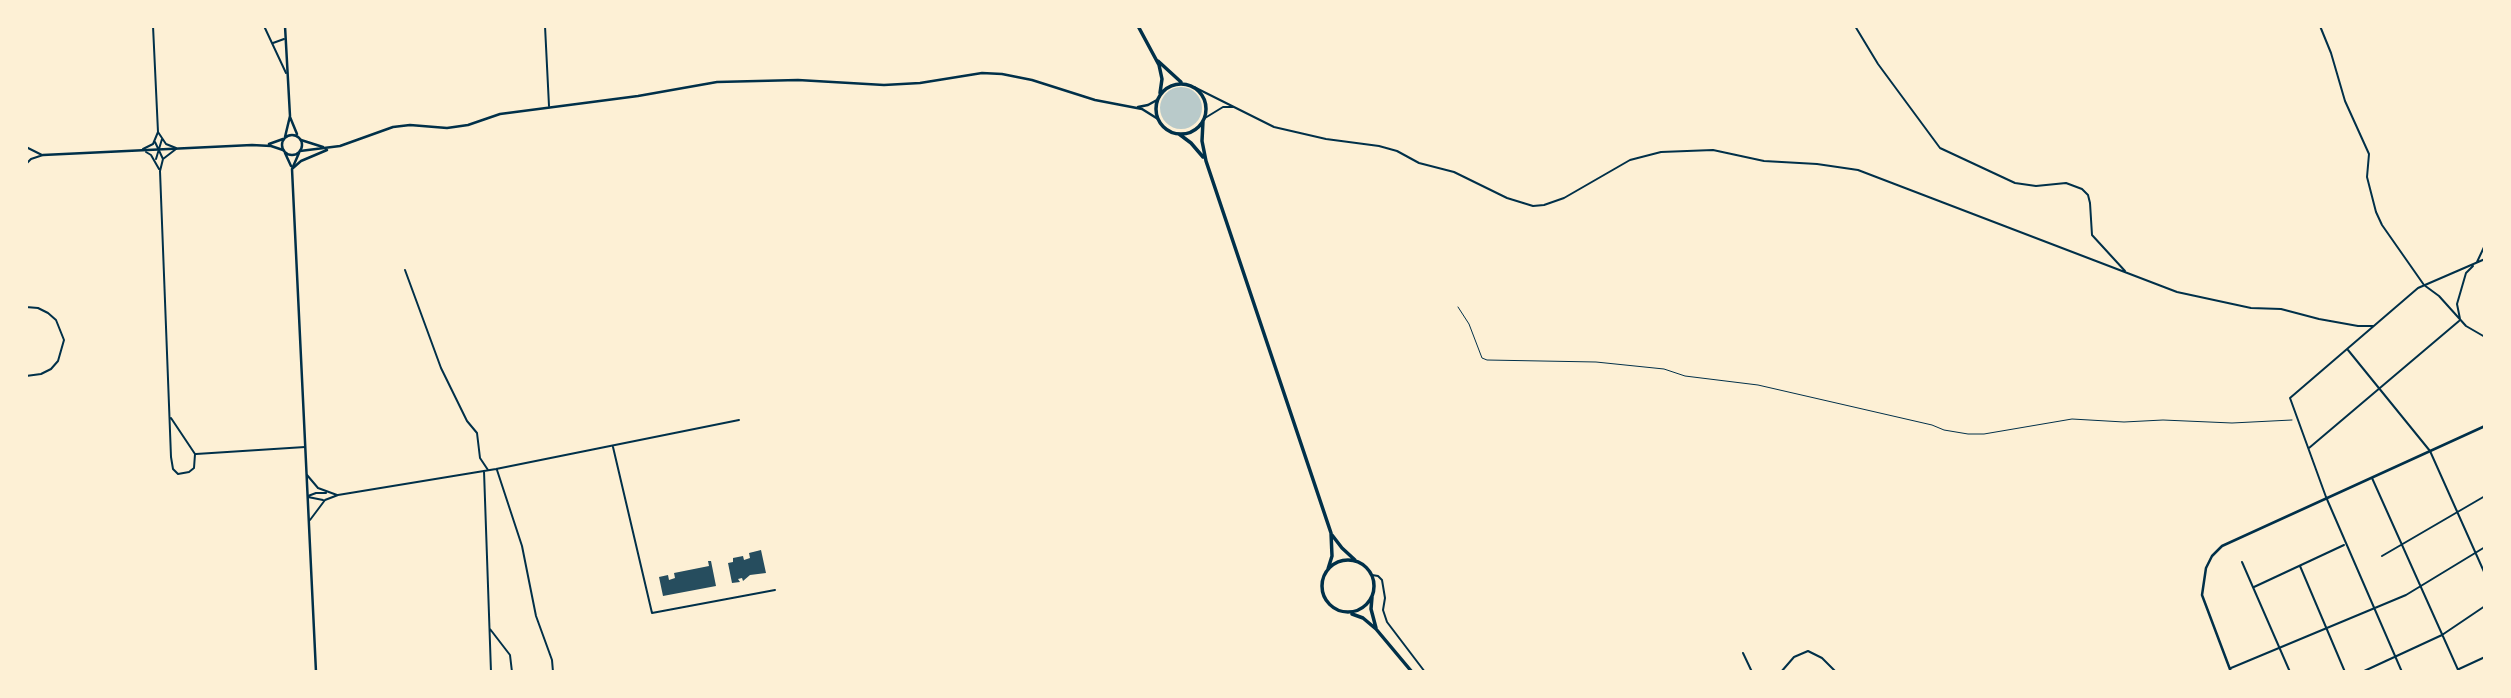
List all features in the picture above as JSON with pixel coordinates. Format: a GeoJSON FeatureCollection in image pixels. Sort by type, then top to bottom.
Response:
{"type":"FeatureCollection","features":[{"type":"Feature","properties":{"kind":"main road"},"geometry":{"type":"LineString","coordinates":[[1138,26],[1167,72],[1182,83],[1194,87],[1204,97],[1206,111],[1202,141],[1206,161],[1331,533],[1332,556],[1323,577],[1323,595],[1328,603],[1343,612],[1363,618],[1376,629],[1412,672]]}},
{"type":"Feature","properties":{"kind":"main road"},"geometry":{"type":"LineString","coordinates":[[1156,58],[1161,73],[1156,113],[1158,119],[1170,132],[1179,134],[1191,143],[1206,161]]}},
{"type":"Feature","properties":{"kind":"main road"},"geometry":{"type":"LineString","coordinates":[[1158,97],[1169,86],[1182,83]]}},
{"type":"Feature","properties":{"kind":"main road"},"geometry":{"type":"LineString","coordinates":[[1179,134],[1193,131],[1204,120]]}},
{"type":"Feature","properties":{"kind":"main road"},"geometry":{"type":"LineString","coordinates":[[1331,533],[1342,548],[1364,565],[1372,576],[1375,589],[1371,609],[1376,629]]}},
{"type":"Feature","properties":{"kind":"main road"},"geometry":{"type":"LineString","coordinates":[[1328,569],[1338,562],[1356,561]]}},
{"type":"Feature","properties":{"kind":"main road"},"geometry":{"type":"LineString","coordinates":[[1343,612],[1360,610],[1372,597]]}},
{"type":"Feature","properties":{"kind":"street"},"geometry":{"type":"LineString","coordinates":[[142,150],[155,141],[158,132],[153,26]]}},
{"type":"Feature","properties":{"kind":"street"},"geometry":{"type":"LineString","coordinates":[[264,26],[287,74]]}},
{"type":"Feature","properties":{"kind":"street"},"geometry":{"type":"LineString","coordinates":[[285,26],[290,116],[284,138],[284,152],[292,169],[316,672]]}},
{"type":"Feature","properties":{"kind":"street"},"geometry":{"type":"LineString","coordinates":[[545,26],[549,106]]}},
{"type":"Feature","properties":{"kind":"street"},"geometry":{"type":"LineString","coordinates":[[1855,26],[1878,64],[1940,148],[2015,183],[2036,186],[2066,183],[2082,189],[2088,195],[2090,203],[2092,235],[2125,272]]}},
{"type":"Feature","properties":{"kind":"street"},"geometry":{"type":"LineString","coordinates":[[2320,26],[2345,102],[2369,154],[2367,177],[2376,212],[2424,285],[2460,320],[2485,337]]}},
{"type":"Feature","properties":{"kind":"street"},"geometry":{"type":"LineString","coordinates":[[272,43],[279,43],[286,37]]}},
{"type":"Feature","properties":{"kind":"street"},"geometry":{"type":"LineString","coordinates":[[266,145],[292,155],[329,148],[393,127],[410,125],[447,128],[468,125],[500,114],[638,96],[717,82],[798,80],[884,85],[920,83],[982,73],[1032,80],[1095,100],[1142,109],[1158,119]]}},
{"type":"Feature","properties":{"kind":"street"},"geometry":{"type":"LineString","coordinates":[[1194,87],[1274,127],[1396,151],[1419,163],[1454,172],[1507,198],[1533,206],[1564,198],[1630,160],[1661,152],[1713,150],[1764,161],[1858,170],[2177,292],[2241,306],[2281,309],[2319,319],[2373,326]]}},
{"type":"Feature","properties":{"kind":"street"},"geometry":{"type":"LineString","coordinates":[[1131,108],[1148,105],[1158,97]]}},
{"type":"Feature","properties":{"kind":"street"},"geometry":{"type":"LineString","coordinates":[[1204,120],[1223,107],[1234,107]]}},
{"type":"Feature","properties":{"kind":"street"},"geometry":{"type":"LineString","coordinates":[[290,116],[300,139],[300,152],[292,169]]}},
{"type":"Feature","properties":{"kind":"street"},"geometry":{"type":"LineString","coordinates":[[158,132],[166,144],[177,148]]}},
{"type":"Feature","properties":{"kind":"street"},"geometry":{"type":"LineString","coordinates":[[26,164],[43,155],[266,145],[292,135],[308,144],[329,148]]}},
{"type":"Feature","properties":{"kind":"street"},"geometry":{"type":"LineString","coordinates":[[155,160],[162,139]]}},
{"type":"Feature","properties":{"kind":"street"},"geometry":{"type":"LineString","coordinates":[[155,141],[163,159],[160,171],[173,469],[178,474],[189,472],[194,468],[195,454],[171,418]]}},
{"type":"Feature","properties":{"kind":"street"},"geometry":{"type":"LineString","coordinates":[[26,147],[43,155]]}},
{"type":"Feature","properties":{"kind":"street"},"geometry":{"type":"LineString","coordinates":[[163,159],[177,148]]}},
{"type":"Feature","properties":{"kind":"street"},"geometry":{"type":"LineString","coordinates":[[292,169],[301,161],[329,148]]}},
{"type":"Feature","properties":{"kind":"street"},"geometry":{"type":"LineString","coordinates":[[142,150],[155,160],[160,171]]}},
{"type":"Feature","properties":{"kind":"street"},"geometry":{"type":"LineString","coordinates":[[26,153],[32,152]]}},
{"type":"Feature","properties":{"kind":"street"},"geometry":{"type":"LineString","coordinates":[[26,157],[31,159]]}},
{"type":"Feature","properties":{"kind":"street"},"geometry":{"type":"LineString","coordinates":[[2460,320],[2457,304],[2466,272],[2476,263],[2485,244]]}},
{"type":"Feature","properties":{"kind":"street"},"geometry":{"type":"LineString","coordinates":[[2402,672],[2326,497],[2290,398],[2418,288],[2485,259]]}},
{"type":"Feature","properties":{"kind":"street"},"geometry":{"type":"LineString","coordinates":[[405,270],[441,368],[467,421],[477,433],[480,457],[486,471],[491,672]]}},
{"type":"Feature","properties":{"kind":"street"},"geometry":{"type":"LineString","coordinates":[[26,274],[27,307],[48,313],[62,330],[64,340],[63,351],[51,369],[41,374],[26,376]]}},
{"type":"Feature","properties":{"kind":"street"},"geometry":{"type":"LineString","coordinates":[[2308,449],[2460,320]]}},
{"type":"Feature","properties":{"kind":"street"},"geometry":{"type":"LineString","coordinates":[[2347,349],[2431,451],[2485,574]]}},
{"type":"Feature","properties":{"kind":"street"},"geometry":{"type":"LineString","coordinates":[[307,497],[325,500],[338,495],[486,471],[739,420]]}},
{"type":"Feature","properties":{"kind":"street"},"geometry":{"type":"LineString","coordinates":[[2485,426],[2222,546],[2212,556],[2206,568],[2202,595],[2231,670],[2375,610],[2421,587],[2485,547]]}},
{"type":"Feature","properties":{"kind":"street"},"geometry":{"type":"LineString","coordinates":[[612,446],[652,613],[775,590]]}},
{"type":"Feature","properties":{"kind":"street"},"geometry":{"type":"LineString","coordinates":[[195,454],[305,447]]}},
{"type":"Feature","properties":{"kind":"street"},"geometry":{"type":"LineString","coordinates":[[496,469],[515,522],[536,616],[552,660],[553,672]]}},
{"type":"Feature","properties":{"kind":"street"},"geometry":{"type":"LineString","coordinates":[[306,474],[318,488],[327,493]]}},
{"type":"Feature","properties":{"kind":"street"},"geometry":{"type":"LineString","coordinates":[[2372,477],[2458,670],[2485,657]]}},
{"type":"Feature","properties":{"kind":"street"},"geometry":{"type":"LineString","coordinates":[[307,497],[316,493],[338,495]]}},
{"type":"Feature","properties":{"kind":"street"},"geometry":{"type":"LineString","coordinates":[[2382,556],[2485,496]]}},
{"type":"Feature","properties":{"kind":"street"},"geometry":{"type":"LineString","coordinates":[[308,523],[325,500]]}},
{"type":"Feature","properties":{"kind":"street"},"geometry":{"type":"LineString","coordinates":[[2253,587],[2346,544]]}},
{"type":"Feature","properties":{"kind":"street"},"geometry":{"type":"LineString","coordinates":[[2242,562],[2290,672]]}},
{"type":"Feature","properties":{"kind":"street"},"geometry":{"type":"LineString","coordinates":[[2300,566],[2345,672]]}},
{"type":"Feature","properties":{"kind":"street"},"geometry":{"type":"LineString","coordinates":[[1372,576],[1378,576],[1382,580],[1385,598],[1383,610],[1387,622],[1425,672]]}},
{"type":"Feature","properties":{"kind":"street"},"geometry":{"type":"LineString","coordinates":[[2362,672],[2442,635],[2485,606]]}},
{"type":"Feature","properties":{"kind":"street"},"geometry":{"type":"LineString","coordinates":[[489,628],[510,655],[512,672]]}},
{"type":"Feature","properties":{"kind":"street"},"geometry":{"type":"LineString","coordinates":[[1781,672],[1794,657],[1808,651],[1822,658],[1836,672]]}},
{"type":"Feature","properties":{"kind":"street"},"geometry":{"type":"LineString","coordinates":[[1743,653],[1752,672]]}},
{"type":"Feature","properties":{"kind":"path"},"geometry":{"type":"LineString","coordinates":[[1458,307],[1469,324],[1482,358],[1488,360],[1595,362],[1664,369],[1685,376],[1758,385],[1944,430],[1984,434],[2072,419],[2232,423],[2298,420]]}},
{"type":"Feature","properties":{"kind":"shaded area"},"geometry":{"type":"Polygon","coordinates":[[[1181,87],[1196,93],[1202,108],[1196,123],[1181,129],[1166,123],[1160,108],[1166,93],[1181,87]]]}},
{"type":"Feature","properties":{"kind":"building"},"geometry":{"type":"Polygon","coordinates":[[[761,550],[766,573],[750,575],[743,581],[742,578],[738,579],[740,582],[732,583],[728,563],[733,562],[733,558],[750,558],[749,553],[761,550]]]}},
{"type":"Feature","properties":{"kind":"building"},"geometry":{"type":"Polygon","coordinates":[[[708,561],[711,561],[716,586],[663,596],[659,577],[668,575],[669,580],[675,578],[674,573],[709,566],[708,561]]]}}]}
